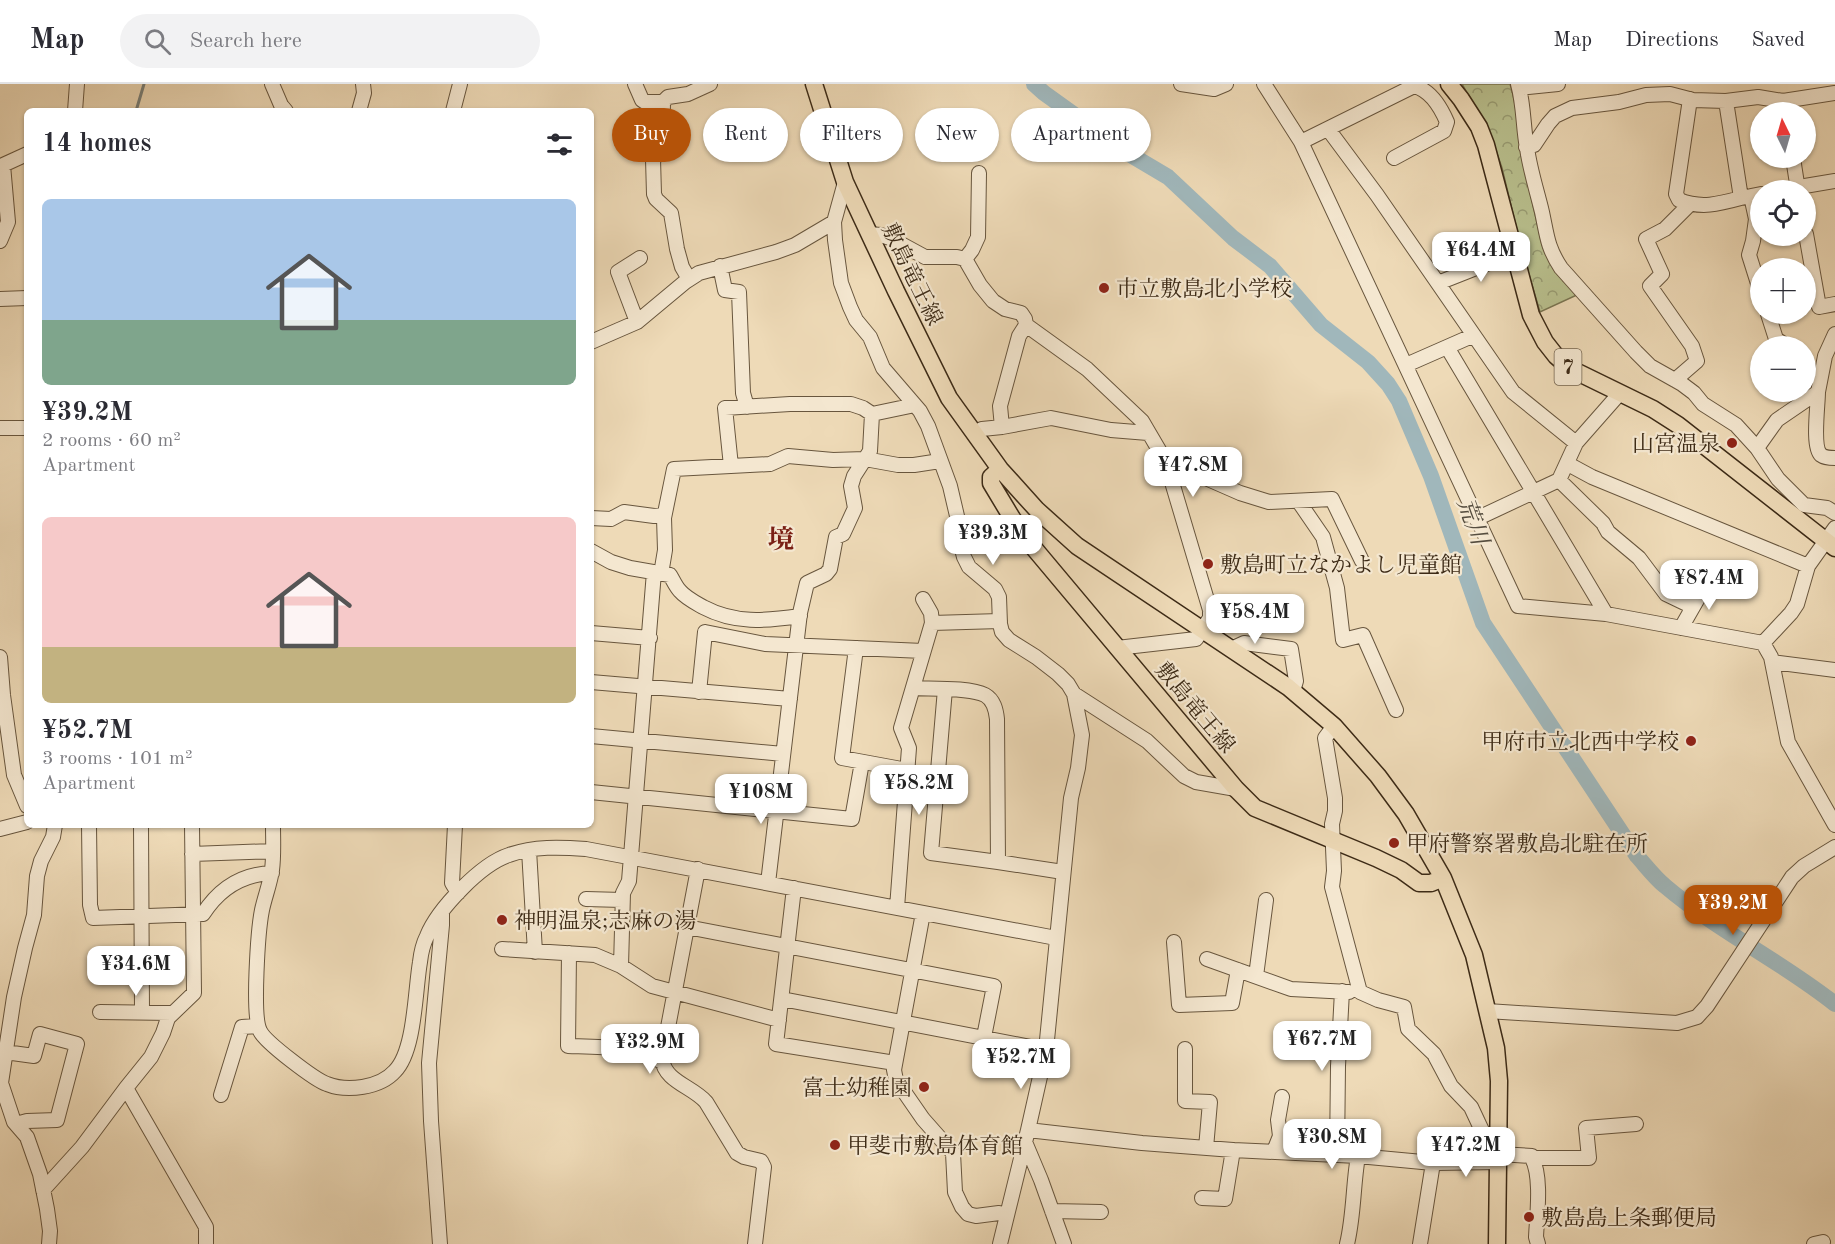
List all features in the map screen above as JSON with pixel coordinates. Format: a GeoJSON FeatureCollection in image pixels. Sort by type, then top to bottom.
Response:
{"type":"FeatureCollection","features":[{"type":"Feature","properties":{"kind":"main road","name":"敷島竜王線"},"geometry":{"type":"LineString","coordinates":[[814,84],[845,182],[869,234],[949,398],[1000,470],[1037,510],[1077,546],[1293,691],[1334,726],[1378,776],[1406,814],[1443,878],[1474,955],[1487,1011],[1499,1081],[1497,1244]]}},
{"type":"Feature","properties":{"kind":"main road","name":"7"},"geometry":{"type":"LineString","coordinates":[[1449,84],[1479,127],[1486,145],[1531,315],[1545,342],[1556,356],[1571,369],[1653,409],[1678,425],[1832,539]]}},
{"type":"Feature","properties":{"kind":"main road","name":"敷島竜王線"},"geometry":{"type":"LineString","coordinates":[[1000,470],[991,477],[991,483],[1032,547],[1236,789],[1255,808],[1401,870],[1419,883],[1431,883],[1443,878]]}},
{"type":"Feature","properties":{"kind":"street"},"geometry":{"type":"LineString","coordinates":[[75,108],[77,84]]}},
{"type":"Feature","properties":{"kind":"street"},"geometry":{"type":"LineString","coordinates":[[272,84],[284,108]]}},
{"type":"Feature","properties":{"kind":"street"},"geometry":{"type":"LineString","coordinates":[[360,108],[364,93],[363,84]]}},
{"type":"Feature","properties":{"kind":"street"},"geometry":{"type":"LineString","coordinates":[[454,108],[460,84]]}},
{"type":"Feature","properties":{"kind":"street"},"geometry":{"type":"LineString","coordinates":[[635,84],[645,102],[663,102]]}},
{"type":"Feature","properties":{"kind":"street"},"geometry":{"type":"LineString","coordinates":[[689,279],[682,267],[677,249],[671,213],[656,199],[654,194],[653,159],[662,154],[663,102],[668,97],[688,94],[710,84]]}},
{"type":"Feature","properties":{"kind":"street"},"geometry":{"type":"LineString","coordinates":[[1181,84],[1214,89],[1226,84]]}},
{"type":"Feature","properties":{"kind":"street"},"geometry":{"type":"LineString","coordinates":[[1264,84],[1301,142],[1518,606],[1606,614],[1763,643],[1771,657],[1788,742],[1835,825]]}},
{"type":"Feature","properties":{"kind":"street"},"geometry":{"type":"LineString","coordinates":[[1558,84],[1519,86],[1526,147],[1547,242],[1553,256],[1561,268],[1650,366],[1694,393],[1703,404],[1736,425],[1757,448],[1778,478],[1804,505],[1827,508],[1835,513]]}},
{"type":"Feature","properties":{"kind":"street"},"geometry":{"type":"LineString","coordinates":[[1301,142],[1414,86],[1423,88],[1442,111],[1447,122],[1444,131],[1394,158]]}},
{"type":"Feature","properties":{"kind":"street"},"geometry":{"type":"LineString","coordinates":[[1526,147],[1534,145],[1555,116],[1563,112],[1572,108],[1619,102],[1646,90],[1690,99],[1726,101],[1758,97],[1772,102]]}},
{"type":"Feature","properties":{"kind":"street"},"geometry":{"type":"LineString","coordinates":[[1800,102],[1835,93]]}},
{"type":"Feature","properties":{"kind":"street"},"geometry":{"type":"LineString","coordinates":[[1442,111],[1461,99]]}},
{"type":"Feature","properties":{"kind":"street"},"geometry":{"type":"LineString","coordinates":[[1690,99],[1676,194],[1679,200],[1690,204],[1714,206],[1750,196]]}},
{"type":"Feature","properties":{"kind":"street"},"geometry":{"type":"LineString","coordinates":[[1726,101],[1750,192]]}},
{"type":"Feature","properties":{"kind":"street"},"geometry":{"type":"LineString","coordinates":[[1328,129],[1377,195],[1472,336],[1513,392],[1576,443]]}},
{"type":"Feature","properties":{"kind":"street"},"geometry":{"type":"LineString","coordinates":[[0,241],[8,222],[3,165],[24,155]]}},
{"type":"Feature","properties":{"kind":"street"},"geometry":{"type":"LineString","coordinates":[[965,259],[978,237],[979,173]]}},
{"type":"Feature","properties":{"kind":"street"},"geometry":{"type":"LineString","coordinates":[[1816,185],[1835,181]]}},
{"type":"Feature","properties":{"kind":"street"},"geometry":{"type":"LineString","coordinates":[[845,182],[834,222],[839,273],[850,307],[856,320],[870,338],[883,368],[915,405],[928,426],[955,506],[964,557],[969,567],[995,589],[999,597],[1002,632],[1009,640],[1036,657],[1068,684],[1074,694],[1082,735],[1071,798],[1046,1050],[1000,1244]]}},
{"type":"Feature","properties":{"kind":"street"},"geometry":{"type":"LineString","coordinates":[[1675,380],[1697,361],[1692,346],[1650,286],[1662,274],[1646,239],[1665,229],[1690,204]]}},
{"type":"Feature","properties":{"kind":"street"},"geometry":{"type":"LineString","coordinates":[[594,341],[637,322],[699,273],[795,245],[834,222]]}},
{"type":"Feature","properties":{"kind":"street"},"geometry":{"type":"LineString","coordinates":[[869,234],[890,238],[925,257],[965,259],[980,285],[993,301],[1005,309],[1021,313],[1026,325],[1088,369],[1142,421],[1166,462],[1210,610],[1210,618],[1196,639],[1117,648]]}},
{"type":"Feature","properties":{"kind":"street"},"geometry":{"type":"LineString","coordinates":[[1808,246],[1819,307],[1835,304]]}},
{"type":"Feature","properties":{"kind":"street"},"geometry":{"type":"LineString","coordinates":[[1438,283],[1514,254]]}},
{"type":"Feature","properties":{"kind":"street"},"geometry":{"type":"LineString","coordinates":[[637,322],[618,272],[640,258]]}},
{"type":"Feature","properties":{"kind":"street"},"geometry":{"type":"LineString","coordinates":[[720,266],[725,290],[739,292],[743,393],[747,407]]}},
{"type":"Feature","properties":{"kind":"street"},"geometry":{"type":"LineString","coordinates":[[0,299],[24,298]]}},
{"type":"Feature","properties":{"kind":"street"},"geometry":{"type":"LineString","coordinates":[[1002,427],[1000,406],[1019,336],[1026,325]]}},
{"type":"Feature","properties":{"kind":"street"},"geometry":{"type":"LineString","coordinates":[[1835,334],[1825,356],[1818,392],[1816,440],[1821,455],[1829,459],[1835,458]]}},
{"type":"Feature","properties":{"kind":"street"},"geometry":{"type":"LineString","coordinates":[[1406,365],[1472,336]]}},
{"type":"Feature","properties":{"kind":"street"},"geometry":{"type":"LineString","coordinates":[[1447,347],[1606,614]]}},
{"type":"Feature","properties":{"kind":"street"},"geometry":{"type":"LineString","coordinates":[[1757,448],[1777,420],[1818,392]]}},
{"type":"Feature","properties":{"kind":"street"},"geometry":{"type":"LineString","coordinates":[[1476,519],[1559,480],[1576,443],[1620,393]]}},
{"type":"Feature","properties":{"kind":"street"},"geometry":{"type":"LineString","coordinates":[[731,466],[725,408],[790,404],[851,404],[872,414],[915,405]]}},
{"type":"Feature","properties":{"kind":"street"},"geometry":{"type":"LineString","coordinates":[[768,883],[796,646],[807,583],[826,574],[830,569],[836,537],[843,534],[855,508],[852,486],[854,476],[870,451],[872,414]]}},
{"type":"Feature","properties":{"kind":"street"},"geometry":{"type":"LineString","coordinates":[[974,434],[982,429],[1051,418],[1111,430],[1148,433]]}},
{"type":"Feature","properties":{"kind":"street"},"geometry":{"type":"LineString","coordinates":[[0,428],[24,428]]}},
{"type":"Feature","properties":{"kind":"street"},"geometry":{"type":"LineString","coordinates":[[621,966],[622,893],[629,881],[650,639],[658,573],[665,550],[664,515],[674,469],[770,464],[788,456],[833,460],[865,459],[898,465],[940,461]]}},
{"type":"Feature","properties":{"kind":"street"},"geometry":{"type":"LineString","coordinates":[[1166,462],[1240,493],[1269,502],[1332,499],[1362,561]]}},
{"type":"Feature","properties":{"kind":"street"},"geometry":{"type":"LineString","coordinates":[[1568,464],[1592,477],[1808,566]]}},
{"type":"Feature","properties":{"kind":"street"},"geometry":{"type":"LineString","coordinates":[[1559,480],[1603,523],[1608,532],[1639,558],[1666,594],[1693,607]]}},
{"type":"Feature","properties":{"kind":"street"},"geometry":{"type":"LineString","coordinates":[[1299,502],[1323,537],[1337,588],[1343,640],[1363,635],[1396,710]]}},
{"type":"Feature","properties":{"kind":"street"},"geometry":{"type":"LineString","coordinates":[[594,518],[611,519],[624,512],[664,515]]}},
{"type":"Feature","properties":{"kind":"street"},"geometry":{"type":"LineString","coordinates":[[1763,643],[1797,604],[1808,566],[1832,539]]}},
{"type":"Feature","properties":{"kind":"street"},"geometry":{"type":"LineString","coordinates":[[594,552],[612,562],[670,575],[680,592],[696,603],[724,616],[750,621],[771,621],[800,616]]}},
{"type":"Feature","properties":{"kind":"street"},"geometry":{"type":"LineString","coordinates":[[1681,628],[1708,579]]}},
{"type":"Feature","properties":{"kind":"street"},"geometry":{"type":"LineString","coordinates":[[897,908],[909,748],[901,728],[932,623],[931,614],[922,599]]}},
{"type":"Feature","properties":{"kind":"street"},"geometry":{"type":"LineString","coordinates":[[932,623],[1000,621]]}},
{"type":"Feature","properties":{"kind":"street"},"geometry":{"type":"LineString","coordinates":[[699,692],[705,632],[765,645],[923,651]]}},
{"type":"Feature","properties":{"kind":"street"},"geometry":{"type":"LineString","coordinates":[[594,633],[650,639]]}},
{"type":"Feature","properties":{"kind":"street"},"geometry":{"type":"LineString","coordinates":[[1230,649],[1244,643],[1291,649],[1296,681],[1293,691]]}},
{"type":"Feature","properties":{"kind":"street"},"geometry":{"type":"LineString","coordinates":[[856,648],[842,758],[907,770]]}},
{"type":"Feature","properties":{"kind":"street"},"geometry":{"type":"LineString","coordinates":[[0,657],[14,775],[24,799]]}},
{"type":"Feature","properties":{"kind":"street"},"geometry":{"type":"LineString","coordinates":[[1772,663],[1835,670]]}},
{"type":"Feature","properties":{"kind":"street"},"geometry":{"type":"LineString","coordinates":[[594,682],[790,699]]}},
{"type":"Feature","properties":{"kind":"street"},"geometry":{"type":"LineString","coordinates":[[913,688],[973,691],[986,696],[996,708],[998,862]]}},
{"type":"Feature","properties":{"kind":"street"},"geometry":{"type":"LineString","coordinates":[[945,690],[931,853],[1063,872]]}},
{"type":"Feature","properties":{"kind":"street"},"geometry":{"type":"LineString","coordinates":[[1074,694],[1147,741],[1184,776],[1196,782],[1236,789]]}},
{"type":"Feature","properties":{"kind":"street"},"geometry":{"type":"LineString","coordinates":[[1334,726],[1325,738],[1335,798],[1332,824],[1334,871],[1332,887],[1360,992]]}},
{"type":"Feature","properties":{"kind":"street"},"geometry":{"type":"LineString","coordinates":[[594,736],[783,754]]}},
{"type":"Feature","properties":{"kind":"street"},"geometry":{"type":"LineString","coordinates":[[594,792],[852,819],[862,762]]}},
{"type":"Feature","properties":{"kind":"street"},"geometry":{"type":"LineString","coordinates":[[0,829],[24,823]]}},
{"type":"Feature","properties":{"kind":"street"},"geometry":{"type":"LineString","coordinates":[[49,1244],[48,1220],[40,1174],[27,1137],[16,1124],[9,1109],[1,1083],[14,997],[34,915],[37,876],[54,828]]}},
{"type":"Feature","properties":{"kind":"street"},"geometry":{"type":"LineString","coordinates":[[89,828],[90,905],[93,918],[203,914],[218,896],[240,879],[272,873]]}},
{"type":"Feature","properties":{"kind":"street"},"geometry":{"type":"LineString","coordinates":[[141,828],[142,1012]]}},
{"type":"Feature","properties":{"kind":"street"},"geometry":{"type":"LineString","coordinates":[[43,1190],[82,1147],[151,1057],[168,1018],[194,993],[192,828]]}},
{"type":"Feature","properties":{"kind":"street"},"geometry":{"type":"LineString","coordinates":[[273,828],[272,873],[262,909],[259,935],[256,1005],[258,1026],[271,1044],[324,1083],[339,1088],[369,1085],[382,1081],[395,1072],[404,1059],[409,1043],[423,946],[430,929],[458,892],[490,864],[508,855],[529,850],[555,846],[586,849],[1056,938]]}},
{"type":"Feature","properties":{"kind":"street"},"geometry":{"type":"LineString","coordinates":[[455,828],[452,882],[458,892]]}},
{"type":"Feature","properties":{"kind":"street"},"geometry":{"type":"LineString","coordinates":[[1487,1011],[1677,1023],[1697,1017],[1707,1006],[1792,877],[1804,866],[1835,847]]}},
{"type":"Feature","properties":{"kind":"street"},"geometry":{"type":"LineString","coordinates":[[529,850],[535,952]]}},
{"type":"Feature","properties":{"kind":"street"},"geometry":{"type":"LineString","coordinates":[[192,854],[273,851]]}},
{"type":"Feature","properties":{"kind":"street"},"geometry":{"type":"LineString","coordinates":[[698,869],[662,1062],[667,1074],[701,1096],[706,1102],[736,1153],[761,1161],[765,1175],[755,1244]]}},
{"type":"Feature","properties":{"kind":"street"},"geometry":{"type":"LineString","coordinates":[[794,888],[776,1044],[895,1063]]}},
{"type":"Feature","properties":{"kind":"street"},"geometry":{"type":"LineString","coordinates":[[586,898],[622,900]]}},
{"type":"Feature","properties":{"kind":"street"},"geometry":{"type":"LineString","coordinates":[[1256,976],[1266,900]]}},
{"type":"Feature","properties":{"kind":"street"},"geometry":{"type":"LineString","coordinates":[[440,1244],[429,1063],[442,925],[441,912]]}},
{"type":"Feature","properties":{"kind":"street"},"geometry":{"type":"LineString","coordinates":[[923,913],[895,1063],[896,1080],[923,1119],[953,1153],[955,1192],[962,1208],[968,1214],[976,1216],[999,1213],[1007,1215]]}},
{"type":"Feature","properties":{"kind":"street"},"geometry":{"type":"LineString","coordinates":[[687,927],[994,986],[984,1037]]}},
{"type":"Feature","properties":{"kind":"street"},"geometry":{"type":"LineString","coordinates":[[1174,942],[1179,1005],[1232,1003],[1238,970]]}},
{"type":"Feature","properties":{"kind":"street"},"geometry":{"type":"LineString","coordinates":[[502,948],[595,955],[621,966],[652,986],[779,1020]]}},
{"type":"Feature","properties":{"kind":"street"},"geometry":{"type":"LineString","coordinates":[[569,953],[568,1046],[633,1052],[662,1062]]}},
{"type":"Feature","properties":{"kind":"street"},"geometry":{"type":"LineString","coordinates":[[1207,959],[1291,989],[1360,992],[1404,1007],[1408,1029],[1434,1054],[1451,1086],[1471,1107],[1485,1137],[1499,1153]]}},
{"type":"Feature","properties":{"kind":"street"},"geometry":{"type":"LineString","coordinates":[[1337,1155],[1342,991]]}},
{"type":"Feature","properties":{"kind":"street"},"geometry":{"type":"LineString","coordinates":[[782,999],[1046,1050]]}},
{"type":"Feature","properties":{"kind":"street"},"geometry":{"type":"LineString","coordinates":[[100,1012],[172,1013]]}},
{"type":"Feature","properties":{"kind":"street"},"geometry":{"type":"LineString","coordinates":[[221,1095],[242,1027],[258,1026]]}},
{"type":"Feature","properties":{"kind":"street"},"geometry":{"type":"LineString","coordinates":[[5,1052],[34,1056],[40,1034],[77,1044],[57,1120],[27,1121],[16,1124]]}},
{"type":"Feature","properties":{"kind":"street"},"geometry":{"type":"LineString","coordinates":[[1185,1049],[1185,1101],[1210,1102],[1206,1148]]}},
{"type":"Feature","properties":{"kind":"street"},"geometry":{"type":"LineString","coordinates":[[126,1088],[206,1227],[206,1244]]}},
{"type":"Feature","properties":{"kind":"street"},"geometry":{"type":"LineString","coordinates":[[1274,1151],[1280,1136],[1278,1120],[1282,1097]]}},
{"type":"Feature","properties":{"kind":"street"},"geometry":{"type":"LineString","coordinates":[[1027,1136],[1358,1156],[1432,1163],[1499,1153],[1532,1156],[1533,1158],[1589,1158],[1586,1128],[1636,1124]]}},
{"type":"Feature","properties":{"kind":"street"},"geometry":{"type":"LineString","coordinates":[[1027,1136],[1064,1244]]}},
{"type":"Feature","properties":{"kind":"street"},"geometry":{"type":"LineString","coordinates":[[1202,1198],[1225,1199],[1233,1150]]}},
{"type":"Feature","properties":{"kind":"street"},"geometry":{"type":"LineString","coordinates":[[1347,1244],[1351,1229],[1358,1156]]}},
{"type":"Feature","properties":{"kind":"street"},"geometry":{"type":"LineString","coordinates":[[1533,1158],[1538,1181],[1536,1237],[1538,1244]]}},
{"type":"Feature","properties":{"kind":"street"},"geometry":{"type":"LineString","coordinates":[[1420,1244],[1432,1163]]}},
{"type":"Feature","properties":{"kind":"street"},"geometry":{"type":"LineString","coordinates":[[1052,1212],[1101,1212]]}},
{"type":"Feature","properties":{"kind":"green space"},"geometry":{"type":"Polygon","coordinates":[[[1462,84],[1510,84],[1516,108],[1523,160],[1542,245],[1553,265],[1579,294],[1540,312],[1522,251],[1502,168],[1490,133],[1462,84]]]}},
{"type":"Feature","properties":{"kind":"waterway"},"geometry":{"type":"LineString","coordinates":[[137,108],[144,84]]}},
{"type":"Feature","properties":{"kind":"waterway","name":"荒川"},"geometry":{"type":"LineString","coordinates":[[1034,84],[1076,116],[1077,123],[1168,177],[1233,238],[1270,266],[1321,325],[1368,362],[1388,384],[1399,401],[1431,476],[1483,623],[1637,856],[1661,883],[1685,902],[1835,1004]]}},
{"type":"Feature","properties":{"kind":"place","name":"市立敷島北小学校"},"geometry":{"type":"Point","coordinates":[1104,288]}},
{"type":"Feature","properties":{"kind":"place","name":"山宮温泉"},"geometry":{"type":"Point","coordinates":[1732,443]}},
{"type":"Feature","properties":{"kind":"place","name":"敷島町立なかよし児童館"},"geometry":{"type":"Point","coordinates":[1208,564]}},
{"type":"Feature","properties":{"kind":"place","name":"甲府市立北西中学校"},"geometry":{"type":"Point","coordinates":[1691,741]}},
{"type":"Feature","properties":{"kind":"place","name":"甲府警察署敷島北駐在所"},"geometry":{"type":"Point","coordinates":[1394,843]}},
{"type":"Feature","properties":{"kind":"place","name":"神明温泉;志麻の湯"},"geometry":{"type":"Point","coordinates":[502,920]}},
{"type":"Feature","properties":{"kind":"place","name":"富士幼稚園"},"geometry":{"type":"Point","coordinates":[924,1087]}},
{"type":"Feature","properties":{"kind":"place","name":"甲斐市敷島体育館"},"geometry":{"type":"Point","coordinates":[835,1145]}},
{"type":"Feature","properties":{"kind":"place","name":"敷島島上条郵便局"},"geometry":{"type":"Point","coordinates":[1529,1217]}},
{"type":"Feature","properties":{"kind":"district","name":"境"},"geometry":{"type":"Point","coordinates":[781,539]}}]}
